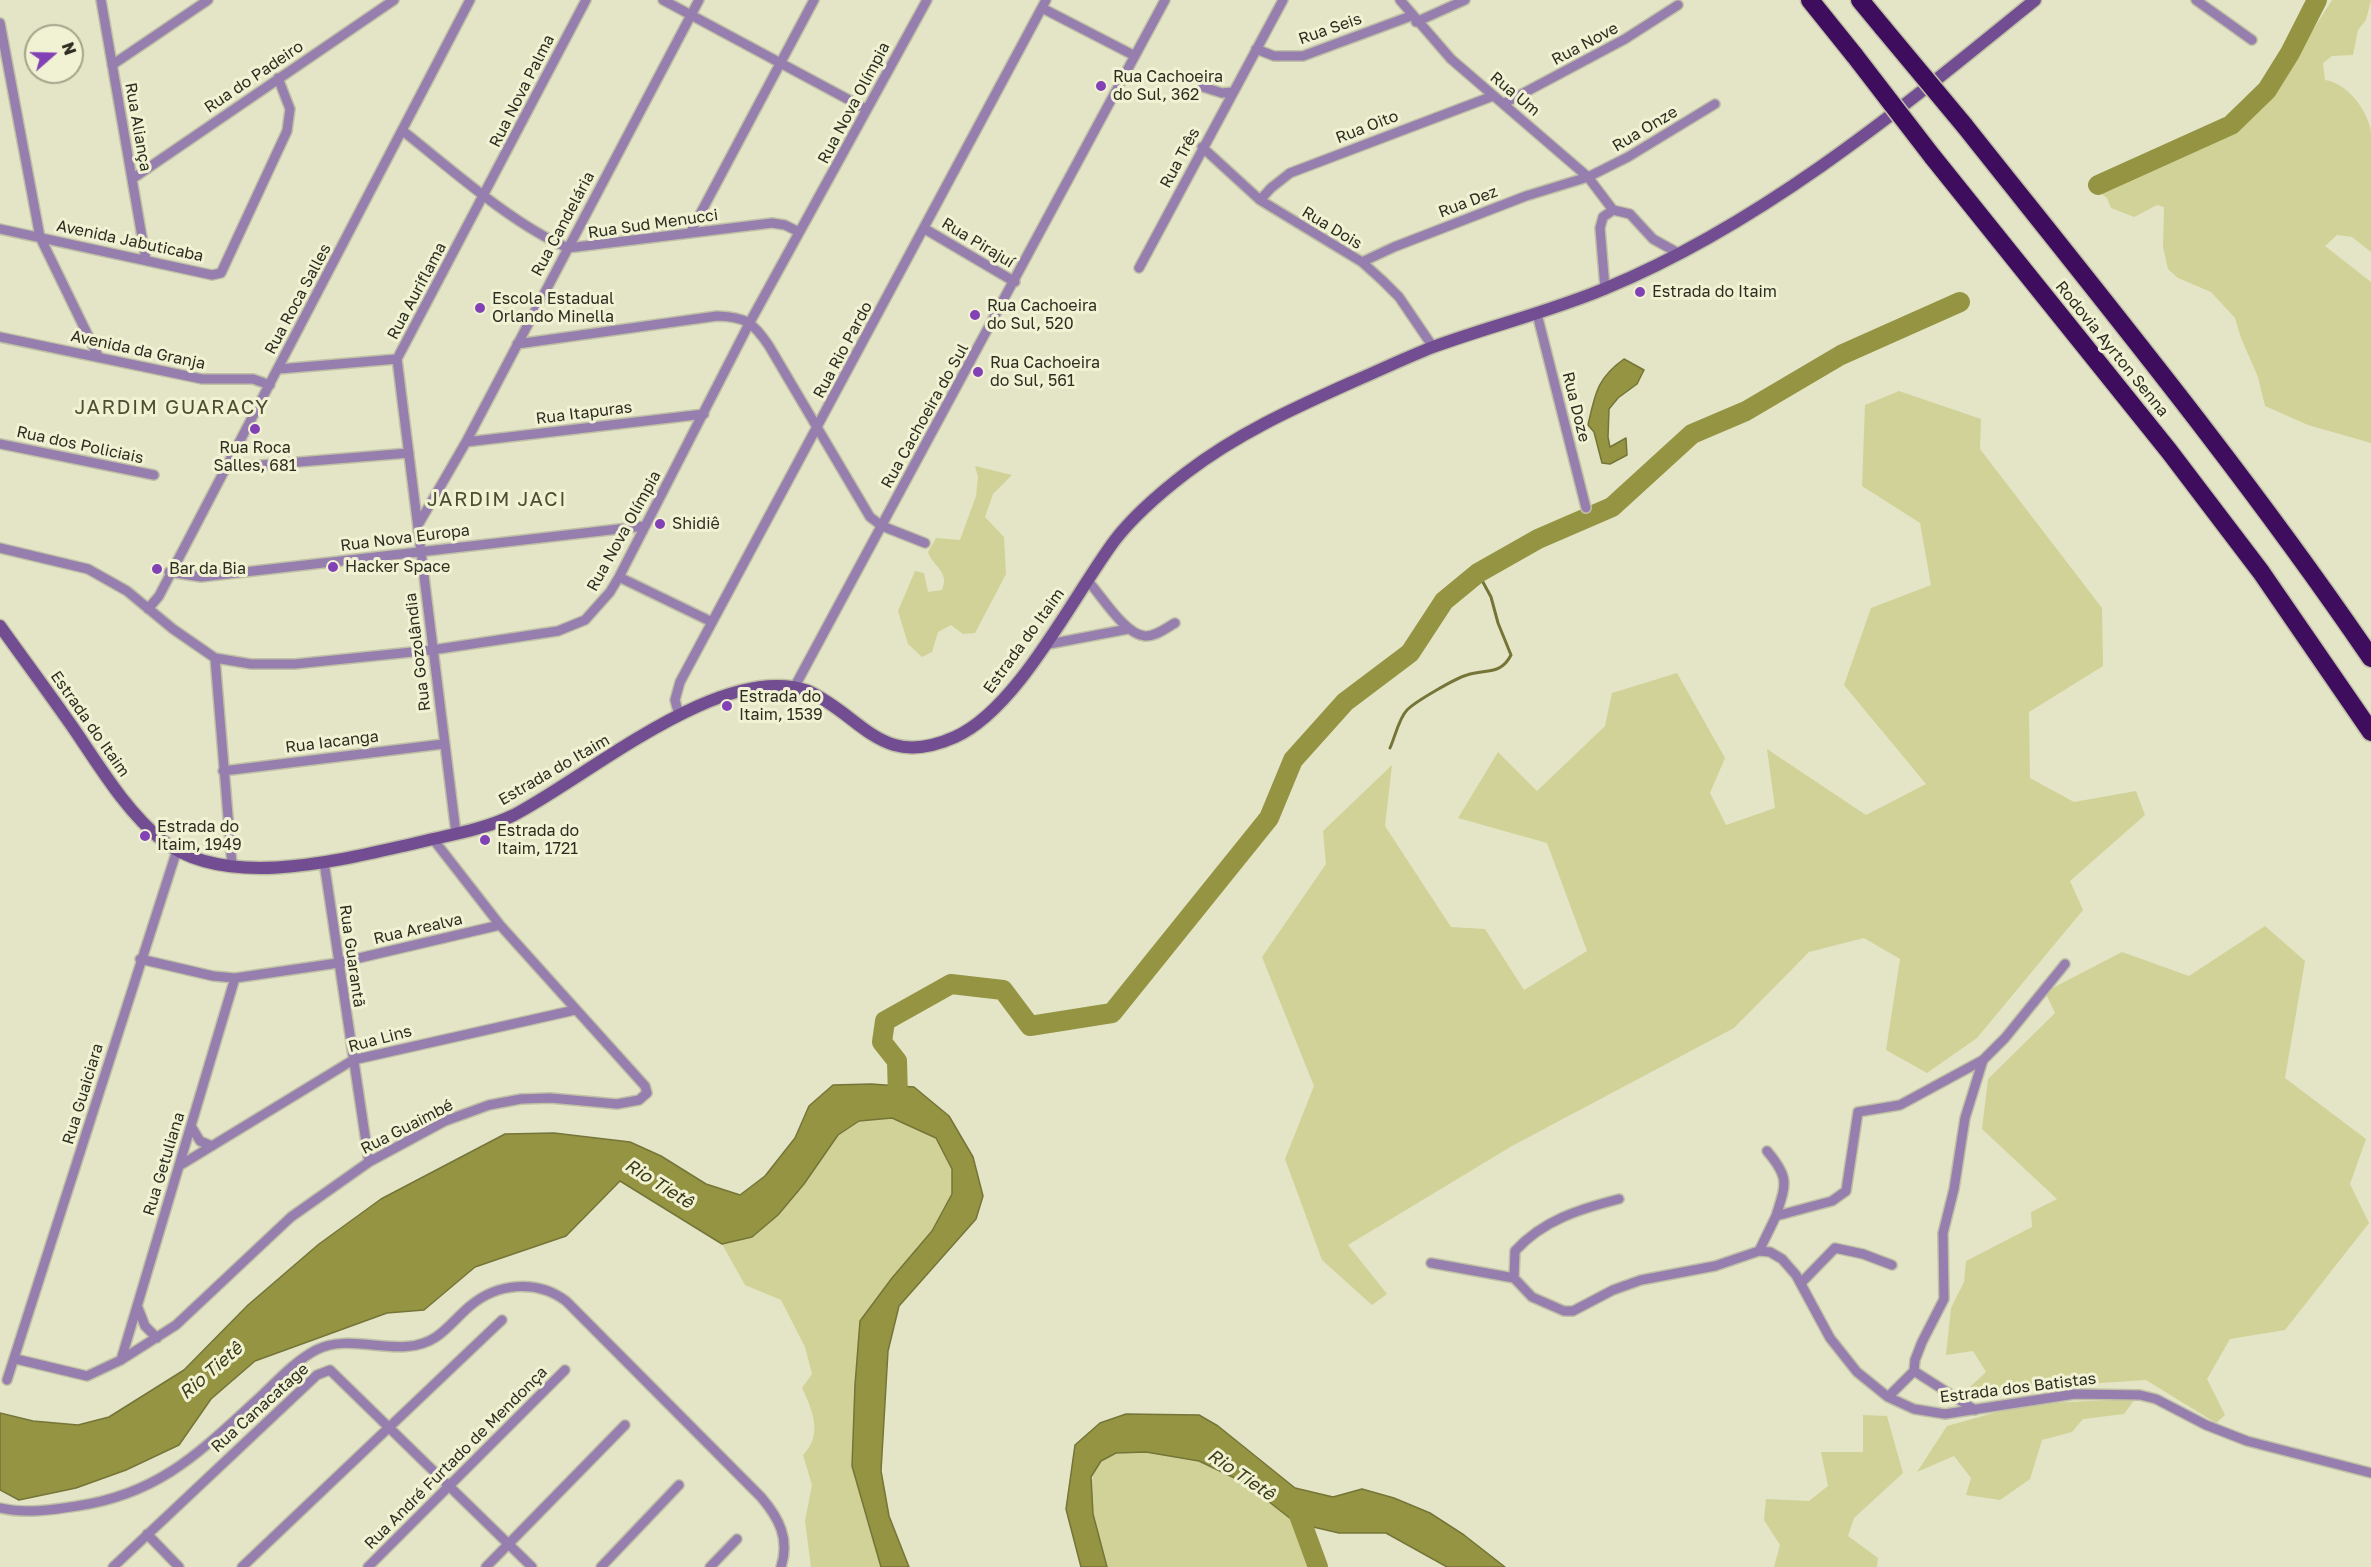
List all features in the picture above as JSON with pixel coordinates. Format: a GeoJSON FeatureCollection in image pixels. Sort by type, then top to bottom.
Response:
{"type":"FeatureCollection","features":[{"type":"Feature","properties":{"kind":"highway","name":"Rodovia Ayrton Senna"},"geometry":{"type":"LineString","coordinates":[[1810,0],[2183,470],[2261,572],[2371,732]]}},
{"type":"Feature","properties":{"kind":"highway","name":"Rodovia Ayrton Senna"},"geometry":{"type":"LineString","coordinates":[[1860,0],[1964,125],[2218,449],[2371,658]]}},
{"type":"Feature","properties":{"kind":"street","name":"Rua Aliança"},"geometry":{"type":"LineString","coordinates":[[101,0],[146,260]]}},
{"type":"Feature","properties":{"kind":"street"},"geometry":{"type":"LineString","coordinates":[[112,65],[208,0]]}},
{"type":"Feature","properties":{"kind":"street","name":"Rua do Padeiro"},"geometry":{"type":"LineString","coordinates":[[132,179],[394,0]]}},
{"type":"Feature","properties":{"kind":"street","name":"Rua Roca Salles"},"geometry":{"type":"LineString","coordinates":[[148,609],[159,596],[470,0]]}},
{"type":"Feature","properties":{"kind":"street","name":"Rua Nova Palma"},"geometry":{"type":"LineString","coordinates":[[485,195],[586,0]]}},
{"type":"Feature","properties":{"kind":"street"},"geometry":{"type":"LineString","coordinates":[[663,0],[866,109]]}},
{"type":"Feature","properties":{"kind":"street","name":"Rua Candelária"},"geometry":{"type":"LineString","coordinates":[[418,525],[466,442],[699,0]]}},
{"type":"Feature","properties":{"kind":"street"},"geometry":{"type":"LineString","coordinates":[[690,233],[814,0]]}},
{"type":"Feature","properties":{"kind":"street","name":"Rua Nova Olímpia"},"geometry":{"type":"LineString","coordinates":[[0,548],[88,569],[127,591],[215,658],[251,664],[295,664],[432,650],[527,637],[572,627],[596,610],[619,577],[750,322],[927,0]]}},
{"type":"Feature","properties":{"kind":"street","name":"Rua Cachoeira do Sul"},"geometry":{"type":"LineString","coordinates":[[795,686],[1015,282],[1165,0]]}},
{"type":"Feature","properties":{"kind":"street","name":"Rua Três"},"geometry":{"type":"LineString","coordinates":[[1139,268],[1283,0]]}},
{"type":"Feature","properties":{"kind":"street","name":"Rua Um"},"geometry":{"type":"LineString","coordinates":[[1400,0],[1414,19],[1452,59],[1588,177],[1613,210],[1630,214],[1653,239],[1680,254]]}},
{"type":"Feature","properties":{"kind":"street","name":"Rua Seis"},"geometry":{"type":"LineString","coordinates":[[1256,50],[1274,56],[1303,56],[1465,0]]}},
{"type":"Feature","properties":{"kind":"street","name":"Estrada do Itaim"},"geometry":{"type":"LineString","coordinates":[[0,626],[110,782],[147,826],[177,850],[192,857],[232,865],[270,867],[324,862],[482,827],[512,815],[679,715],[737,690],[757,686],[795,686],[818,696],[855,725],[885,742],[915,748],[929,746],[963,733],[993,710],[1044,645],[1132,520],[1210,454],[1270,418],[1433,347],[1537,314],[1605,288],[1680,254],[1808,176],[1946,73],[2035,0]]}},
{"type":"Feature","properties":{"kind":"street"},"geometry":{"type":"LineString","coordinates":[[2196,0],[2252,40]]}},
{"type":"Feature","properties":{"kind":"street"},"geometry":{"type":"LineString","coordinates":[[1044,4],[1135,56]]}},
{"type":"Feature","properties":{"kind":"street","name":"Rua Rio Pardo"},"geometry":{"type":"LineString","coordinates":[[679,715],[675,700],[677,691],[712,622],[817,431],[1044,4]]}},
{"type":"Feature","properties":{"kind":"street","name":"Rua Nove"},"geometry":{"type":"LineString","coordinates":[[1503,104],[1625,39],[1678,5]]}},
{"type":"Feature","properties":{"kind":"street"},"geometry":{"type":"LineString","coordinates":[[0,23],[40,237],[98,356]]}},
{"type":"Feature","properties":{"kind":"street","name":"Avenida Jabuticaba"},"geometry":{"type":"LineString","coordinates":[[0,229],[212,275],[221,273],[226,268],[282,147],[290,120],[290,109],[278,78]]}},
{"type":"Feature","properties":{"kind":"street"},"geometry":{"type":"LineString","coordinates":[[1203,87],[1222,93],[1232,92]]}},
{"type":"Feature","properties":{"kind":"street","name":"Rua Oito"},"geometry":{"type":"LineString","coordinates":[[1260,200],[1290,173],[1493,96]]}},
{"type":"Feature","properties":{"kind":"street","name":"Rua Onze"},"geometry":{"type":"LineString","coordinates":[[1588,177],[1628,157],[1715,104]]}},
{"type":"Feature","properties":{"kind":"street","name":"Rua Sud Menucci"},"geometry":{"type":"LineString","coordinates":[[403,131],[485,195],[554,243],[568,248],[772,223],[785,225],[800,232]]}},
{"type":"Feature","properties":{"kind":"street","name":"Rua Dois"},"geometry":{"type":"LineString","coordinates":[[1202,147],[1260,200],[1295,224],[1362,262],[1399,297],[1433,347]]}},
{"type":"Feature","properties":{"kind":"street","name":"Rua Dez"},"geometry":{"type":"LineString","coordinates":[[1362,262],[1394,247],[1526,196],[1588,177]]}},
{"type":"Feature","properties":{"kind":"street","name":"Rua Auriflama"},"geometry":{"type":"LineString","coordinates":[[279,369],[397,359],[485,195]]}},
{"type":"Feature","properties":{"kind":"street"},"geometry":{"type":"LineString","coordinates":[[1605,288],[1600,228],[1604,217],[1613,210]]}},
{"type":"Feature","properties":{"kind":"street","name":"Rua Pirajuí"},"geometry":{"type":"LineString","coordinates":[[925,229],[1015,282]]}},
{"type":"Feature","properties":{"kind":"street","name":"Rua Doze"},"geometry":{"type":"LineString","coordinates":[[1537,314],[1586,508]]}},
{"type":"Feature","properties":{"kind":"street"},"geometry":{"type":"LineString","coordinates":[[517,344],[717,316],[736,317],[750,322],[769,346],[817,431],[870,517],[882,526],[925,543]]}},
{"type":"Feature","properties":{"kind":"street","name":"Avenida da Granja"},"geometry":{"type":"LineString","coordinates":[[0,337],[98,356],[202,380],[253,379],[270,385]]}},
{"type":"Feature","properties":{"kind":"street","name":"Rua Gozolândia"},"geometry":{"type":"LineString","coordinates":[[397,359],[443,744],[456,833]]}},
{"type":"Feature","properties":{"kind":"street","name":"Rua Itapuras"},"geometry":{"type":"LineString","coordinates":[[466,442],[704,414]]}},
{"type":"Feature","properties":{"kind":"street","name":"Rua dos Policiais"},"geometry":{"type":"LineString","coordinates":[[0,444],[154,475]]}},
{"type":"Feature","properties":{"kind":"street"},"geometry":{"type":"LineString","coordinates":[[225,468],[409,453]]}},
{"type":"Feature","properties":{"kind":"street","name":"Rua Nova Europa"},"geometry":{"type":"LineString","coordinates":[[170,572],[201,576],[645,526]]}},
{"type":"Feature","properties":{"kind":"street"},"geometry":{"type":"LineString","coordinates":[[619,577],[712,622]]}},
{"type":"Feature","properties":{"kind":"street"},"geometry":{"type":"LineString","coordinates":[[1088,580],[1128,629],[1146,636],[1175,623]]}},
{"type":"Feature","properties":{"kind":"street"},"geometry":{"type":"LineString","coordinates":[[1044,645],[1128,629]]}},
{"type":"Feature","properties":{"kind":"street"},"geometry":{"type":"LineString","coordinates":[[215,658],[232,865]]}},
{"type":"Feature","properties":{"kind":"street","name":"Rua Iacanga"},"geometry":{"type":"LineString","coordinates":[[223,771],[443,744]]}},
{"type":"Feature","properties":{"kind":"street","name":"Rua Guaimbé"},"geometry":{"type":"LineString","coordinates":[[16,1359],[80,1376],[97,1373],[121,1360],[176,1325],[291,1217],[369,1162],[445,1121],[489,1105],[521,1099],[550,1098],[616,1104],[643,1097],[647,1093],[645,1086],[500,925],[433,839]]}},
{"type":"Feature","properties":{"kind":"street","name":"Rua Guaiciara"},"geometry":{"type":"LineString","coordinates":[[8,1380],[140,959],[177,850]]}},
{"type":"Feature","properties":{"kind":"street","name":"Rua Guarantã"},"geometry":{"type":"LineString","coordinates":[[324,862],[369,1162]]}},
{"type":"Feature","properties":{"kind":"street","name":"Rua Arealva"},"geometry":{"type":"LineString","coordinates":[[140,959],[213,976],[235,978],[338,963],[500,925]]}},
{"type":"Feature","properties":{"kind":"street"},"geometry":{"type":"LineString","coordinates":[[1776,1216],[1832,1201],[1846,1191],[1858,1112],[1900,1105],[1983,1060],[2005,1038],[2065,964]]}},
{"type":"Feature","properties":{"kind":"street","name":"Rua Getuliana"},"geometry":{"type":"LineString","coordinates":[[121,1360],[235,978]]}},
{"type":"Feature","properties":{"kind":"street","name":"Rua Lins"},"geometry":{"type":"LineString","coordinates":[[179,1166],[352,1060],[575,1010]]}},
{"type":"Feature","properties":{"kind":"street"},"geometry":{"type":"LineString","coordinates":[[1888,1397],[1914,1371],[1915,1360],[1945,1292],[1943,1233],[1954,1189],[1965,1118],[1983,1060]]}},
{"type":"Feature","properties":{"kind":"street"},"geometry":{"type":"LineString","coordinates":[[191,1126],[200,1140],[212,1146]]}},
{"type":"Feature","properties":{"kind":"street"},"geometry":{"type":"LineString","coordinates":[[1431,1263],[1514,1278],[1532,1297],[1564,1311],[1573,1311],[1623,1286],[1715,1266],[1759,1251],[1776,1216],[1785,1178],[1780,1166],[1767,1151]]}},
{"type":"Feature","properties":{"kind":"street"},"geometry":{"type":"LineString","coordinates":[[1514,1278],[1515,1251],[1521,1244],[1557,1218],[1619,1199]]}},
{"type":"Feature","properties":{"kind":"street"},"geometry":{"type":"LineString","coordinates":[[1801,1283],[1835,1248],[1863,1254],[1892,1265]]}},
{"type":"Feature","properties":{"kind":"street","name":"Estrada dos Batistas"},"geometry":{"type":"LineString","coordinates":[[1759,1251],[1770,1252],[1782,1259],[1801,1283],[1822,1325],[1841,1354],[1857,1372],[1888,1397],[1929,1413],[1975,1410],[2075,1394],[2140,1395],[2156,1399],[2206,1425],[2247,1441],[2371,1473]]}},
{"type":"Feature","properties":{"kind":"street"},"geometry":{"type":"LineString","coordinates":[[0,1508],[17,1511],[52,1510],[100,1502],[148,1486],[190,1459],[317,1349],[336,1344],[383,1347],[422,1343],[436,1337],[484,1296],[525,1286],[543,1288],[571,1305],[761,1497],[776,1515],[782,1528],[784,1552],[781,1567]]}},
{"type":"Feature","properties":{"kind":"street"},"geometry":{"type":"LineString","coordinates":[[137,1306],[141,1320],[157,1338]]}},
{"type":"Feature","properties":{"kind":"street"},"geometry":{"type":"LineString","coordinates":[[242,1567],[502,1320]]}},
{"type":"Feature","properties":{"kind":"street","name":"Rua Canacatage"},"geometry":{"type":"LineString","coordinates":[[113,1567],[322,1372],[330,1370],[532,1567]]}},
{"type":"Feature","properties":{"kind":"street","name":"Rua André Furtado de Mendonça"},"geometry":{"type":"LineString","coordinates":[[368,1567],[565,1370]]}},
{"type":"Feature","properties":{"kind":"street"},"geometry":{"type":"LineString","coordinates":[[1914,1371],[1975,1410]]}},
{"type":"Feature","properties":{"kind":"street"},"geometry":{"type":"LineString","coordinates":[[486,1567],[625,1425]]}},
{"type":"Feature","properties":{"kind":"street"},"geometry":{"type":"LineString","coordinates":[[601,1567],[679,1485]]}},
{"type":"Feature","properties":{"kind":"street"},"geometry":{"type":"LineString","coordinates":[[147,1534],[179,1567]]}},
{"type":"Feature","properties":{"kind":"street"},"geometry":{"type":"LineString","coordinates":[[710,1567],[737,1539]]}},
{"type":"Feature","properties":{"kind":"green space"},"geometry":{"type":"Polygon","coordinates":[[[2332,0],[2371,0],[2366,20],[2358,30],[2353,55],[2332,56],[2323,63],[2325,80],[2341,86],[2355,98],[2366,115],[2371,132],[2371,252],[2352,237],[2337,235],[2325,246],[2371,282],[2371,443],[2308,425],[2265,406],[2258,377],[2235,318],[2211,292],[2178,278],[2168,269],[2163,247],[2164,207],[2157,205],[2134,217],[2111,208],[2107,198],[2100,193],[2109,175],[2121,166],[2191,148],[2236,127],[2271,95],[2332,0]]]}},
{"type":"Feature","properties":{"kind":"green space"},"geometry":{"type":"Polygon","coordinates":[[[1899,391],[1981,419],[1980,449],[2102,608],[2103,666],[2029,712],[2030,778],[2074,802],[2136,791],[2145,815],[2070,881],[2083,910],[1977,1038],[1927,1073],[1886,1050],[1900,959],[1864,938],[1809,952],[1734,1028],[1512,1146],[1348,1245],[1387,1294],[1372,1305],[1322,1260],[1285,1159],[1314,1086],[1262,957],[1326,864],[1323,831],[1392,765],[1385,826],[1451,927],[1485,929],[1524,990],[1587,951],[1547,843],[1458,818],[1498,752],[1537,791],[1605,726],[1612,693],[1677,673],[1725,758],[1710,793],[1726,825],[1775,808],[1767,749],[1866,815],[1926,784],[1844,685],[1871,608],[1931,585],[1920,523],[1862,486],[1865,405],[1899,391]]]}},
{"type":"Feature","properties":{"kind":"green space"},"geometry":{"type":"Polygon","coordinates":[[[975,466],[1012,475],[993,494],[985,517],[1004,537],[1006,574],[975,633],[963,634],[951,625],[938,632],[932,652],[922,657],[908,644],[898,611],[915,571],[924,573],[928,592],[942,590],[944,578],[928,552],[936,538],[960,540],[976,496],[978,477],[975,466]]]}},
{"type":"Feature","properties":{"kind":"green space"},"geometry":{"type":"Polygon","coordinates":[[[2265,926],[2305,961],[2285,1078],[2366,1139],[2350,1184],[2369,1223],[2285,1330],[2230,1339],[2207,1379],[2225,1415],[2216,1423],[2146,1380],[2010,1389],[1978,1400],[1970,1387],[1986,1372],[1973,1351],[1946,1355],[1951,1308],[1964,1282],[1966,1261],[2032,1227],[2031,1212],[2057,1199],[1982,1129],[1988,1079],[2055,1013],[2045,992],[2122,952],[2189,976],[2265,926]]]}},
{"type":"Feature","properties":{"kind":"green space"},"geometry":{"type":"Polygon","coordinates":[[[892,1118],[936,1138],[952,1169],[952,1194],[932,1231],[892,1278],[852,1466],[881,1567],[811,1567],[805,1521],[812,1485],[803,1455],[813,1439],[814,1423],[810,1405],[802,1388],[812,1374],[805,1347],[781,1300],[745,1285],[722,1244],[752,1237],[804,1184],[838,1135],[859,1121],[892,1118]]]}},
{"type":"Feature","properties":{"kind":"green space"},"geometry":{"type":"Polygon","coordinates":[[[2135,1399],[2124,1414],[2083,1419],[2072,1432],[2042,1440],[2030,1479],[2000,1500],[1966,1495],[1971,1478],[1954,1456],[1917,1472],[1947,1426],[2026,1404],[2135,1399]]]}},
{"type":"Feature","properties":{"kind":"green space"},"geometry":{"type":"Polygon","coordinates":[[[1863,1415],[1887,1416],[1903,1473],[1854,1518],[1848,1536],[1878,1558],[1877,1567],[1774,1567],[1780,1545],[1764,1520],[1766,1499],[1809,1501],[1828,1486],[1821,1452],[1863,1452],[1863,1415]]]}},
{"type":"Feature","properties":{"kind":"green space"},"geometry":{"type":"Polygon","coordinates":[[[1146,1452],[1199,1460],[1245,1483],[1296,1523],[1318,1567],[1107,1567],[1092,1505],[1091,1489],[1094,1474],[1101,1462],[1114,1454],[1146,1452]]]}},
{"type":"Feature","properties":{"kind":"water"},"geometry":{"type":"Polygon","coordinates":[[[1624,359],[1644,370],[1637,384],[1618,398],[1609,409],[1610,447],[1626,438],[1627,455],[1610,464],[1602,463],[1594,432],[1588,425],[1598,388],[1608,373],[1624,359]]]}},
{"type":"Feature","properties":{"kind":"water","name":"Rio Tietê"},"geometry":{"type":"Polygon","coordinates":[[[871,1084],[914,1087],[949,1116],[973,1157],[983,1196],[976,1219],[899,1306],[888,1351],[881,1471],[889,1516],[909,1567],[881,1567],[852,1466],[860,1321],[892,1278],[932,1231],[952,1194],[952,1169],[936,1138],[892,1118],[859,1121],[838,1135],[804,1184],[778,1215],[752,1237],[722,1244],[620,1181],[566,1236],[475,1267],[424,1310],[387,1313],[255,1361],[211,1399],[179,1445],[126,1470],[76,1488],[19,1500],[0,1490],[0,1413],[33,1421],[78,1425],[109,1417],[184,1370],[248,1305],[319,1244],[381,1199],[505,1134],[554,1133],[630,1142],[661,1156],[706,1184],[740,1195],[765,1176],[795,1138],[809,1106],[833,1085],[871,1084]]]}},
{"type":"Feature","properties":{"kind":"water","name":"Rio Tietê"},"geometry":{"type":"Polygon","coordinates":[[[1126,1414],[1199,1415],[1218,1426],[1295,1488],[1333,1497],[1362,1489],[1394,1498],[1430,1513],[1464,1535],[1505,1567],[1447,1567],[1386,1533],[1339,1533],[1296,1523],[1245,1483],[1199,1461],[1146,1452],[1116,1453],[1101,1461],[1091,1477],[1093,1514],[1107,1567],[1081,1567],[1066,1509],[1075,1445],[1100,1423],[1126,1414]]]}},
{"type":"Feature","properties":{"kind":"waterway"},"geometry":{"type":"LineString","coordinates":[[2098,185],[2231,125],[2267,90],[2290,53],[2317,0]]}},
{"type":"Feature","properties":{"kind":"waterway"},"geometry":{"type":"LineString","coordinates":[[898,1097],[897,1061],[882,1042],[885,1021],[951,984],[1003,990],[1030,1026],[1112,1013],[1269,818],[1293,760],[1345,702],[1410,653],[1444,601],[1478,573],[1538,539],[1612,507],[1692,434],[1746,411],[1841,355],[1960,302]]}},
{"type":"Feature","properties":{"kind":"waterway"},"geometry":{"type":"LineString","coordinates":[[1390,748],[1402,718],[1412,706],[1462,677],[1498,669],[1511,655],[1498,623],[1491,597],[1478,573]]}},
{"type":"Feature","properties":{"kind":"waterway"},"geometry":{"type":"LineString","coordinates":[[1296,1507],[1318,1567]]}},
{"type":"Feature","properties":{"kind":"place","name":"Rua Cachoeira do Sul, 362"},"geometry":{"type":"Point","coordinates":[1101,86]}},
{"type":"Feature","properties":{"kind":"place","name":"Estrada do Itaim"},"geometry":{"type":"Point","coordinates":[1640,292]}},
{"type":"Feature","properties":{"kind":"place","name":"Escola Estadual Orlando Minella"},"geometry":{"type":"Point","coordinates":[480,308]}},
{"type":"Feature","properties":{"kind":"place","name":"Rua Cachoeira do Sul, 520"},"geometry":{"type":"Point","coordinates":[975,315]}},
{"type":"Feature","properties":{"kind":"place","name":"Rua Cachoeira do Sul, 561"},"geometry":{"type":"Point","coordinates":[978,372]}},
{"type":"Feature","properties":{"kind":"place","name":"Rua Roca Salles, 681"},"geometry":{"type":"Point","coordinates":[255,429]}},
{"type":"Feature","properties":{"kind":"place","name":"Shidiê"},"geometry":{"type":"Point","coordinates":[660,524]}},
{"type":"Feature","properties":{"kind":"place","name":"Hacker Space"},"geometry":{"type":"Point","coordinates":[333,567]}},
{"type":"Feature","properties":{"kind":"place","name":"Bar da Bia"},"geometry":{"type":"Point","coordinates":[157,569]}},
{"type":"Feature","properties":{"kind":"place","name":"Estrada do Itaim, 1539"},"geometry":{"type":"Point","coordinates":[727,706]}},
{"type":"Feature","properties":{"kind":"place","name":"Estrada do Itaim, 1949"},"geometry":{"type":"Point","coordinates":[145,836]}},
{"type":"Feature","properties":{"kind":"place","name":"Estrada do Itaim, 1721"},"geometry":{"type":"Point","coordinates":[485,840]}},
{"type":"Feature","properties":{"kind":"district","name":"JARDIM GUARACY"},"geometry":{"type":"Point","coordinates":[172,408]}},
{"type":"Feature","properties":{"kind":"district","name":"JARDIM JACI"},"geometry":{"type":"Point","coordinates":[497,500]}}]}
